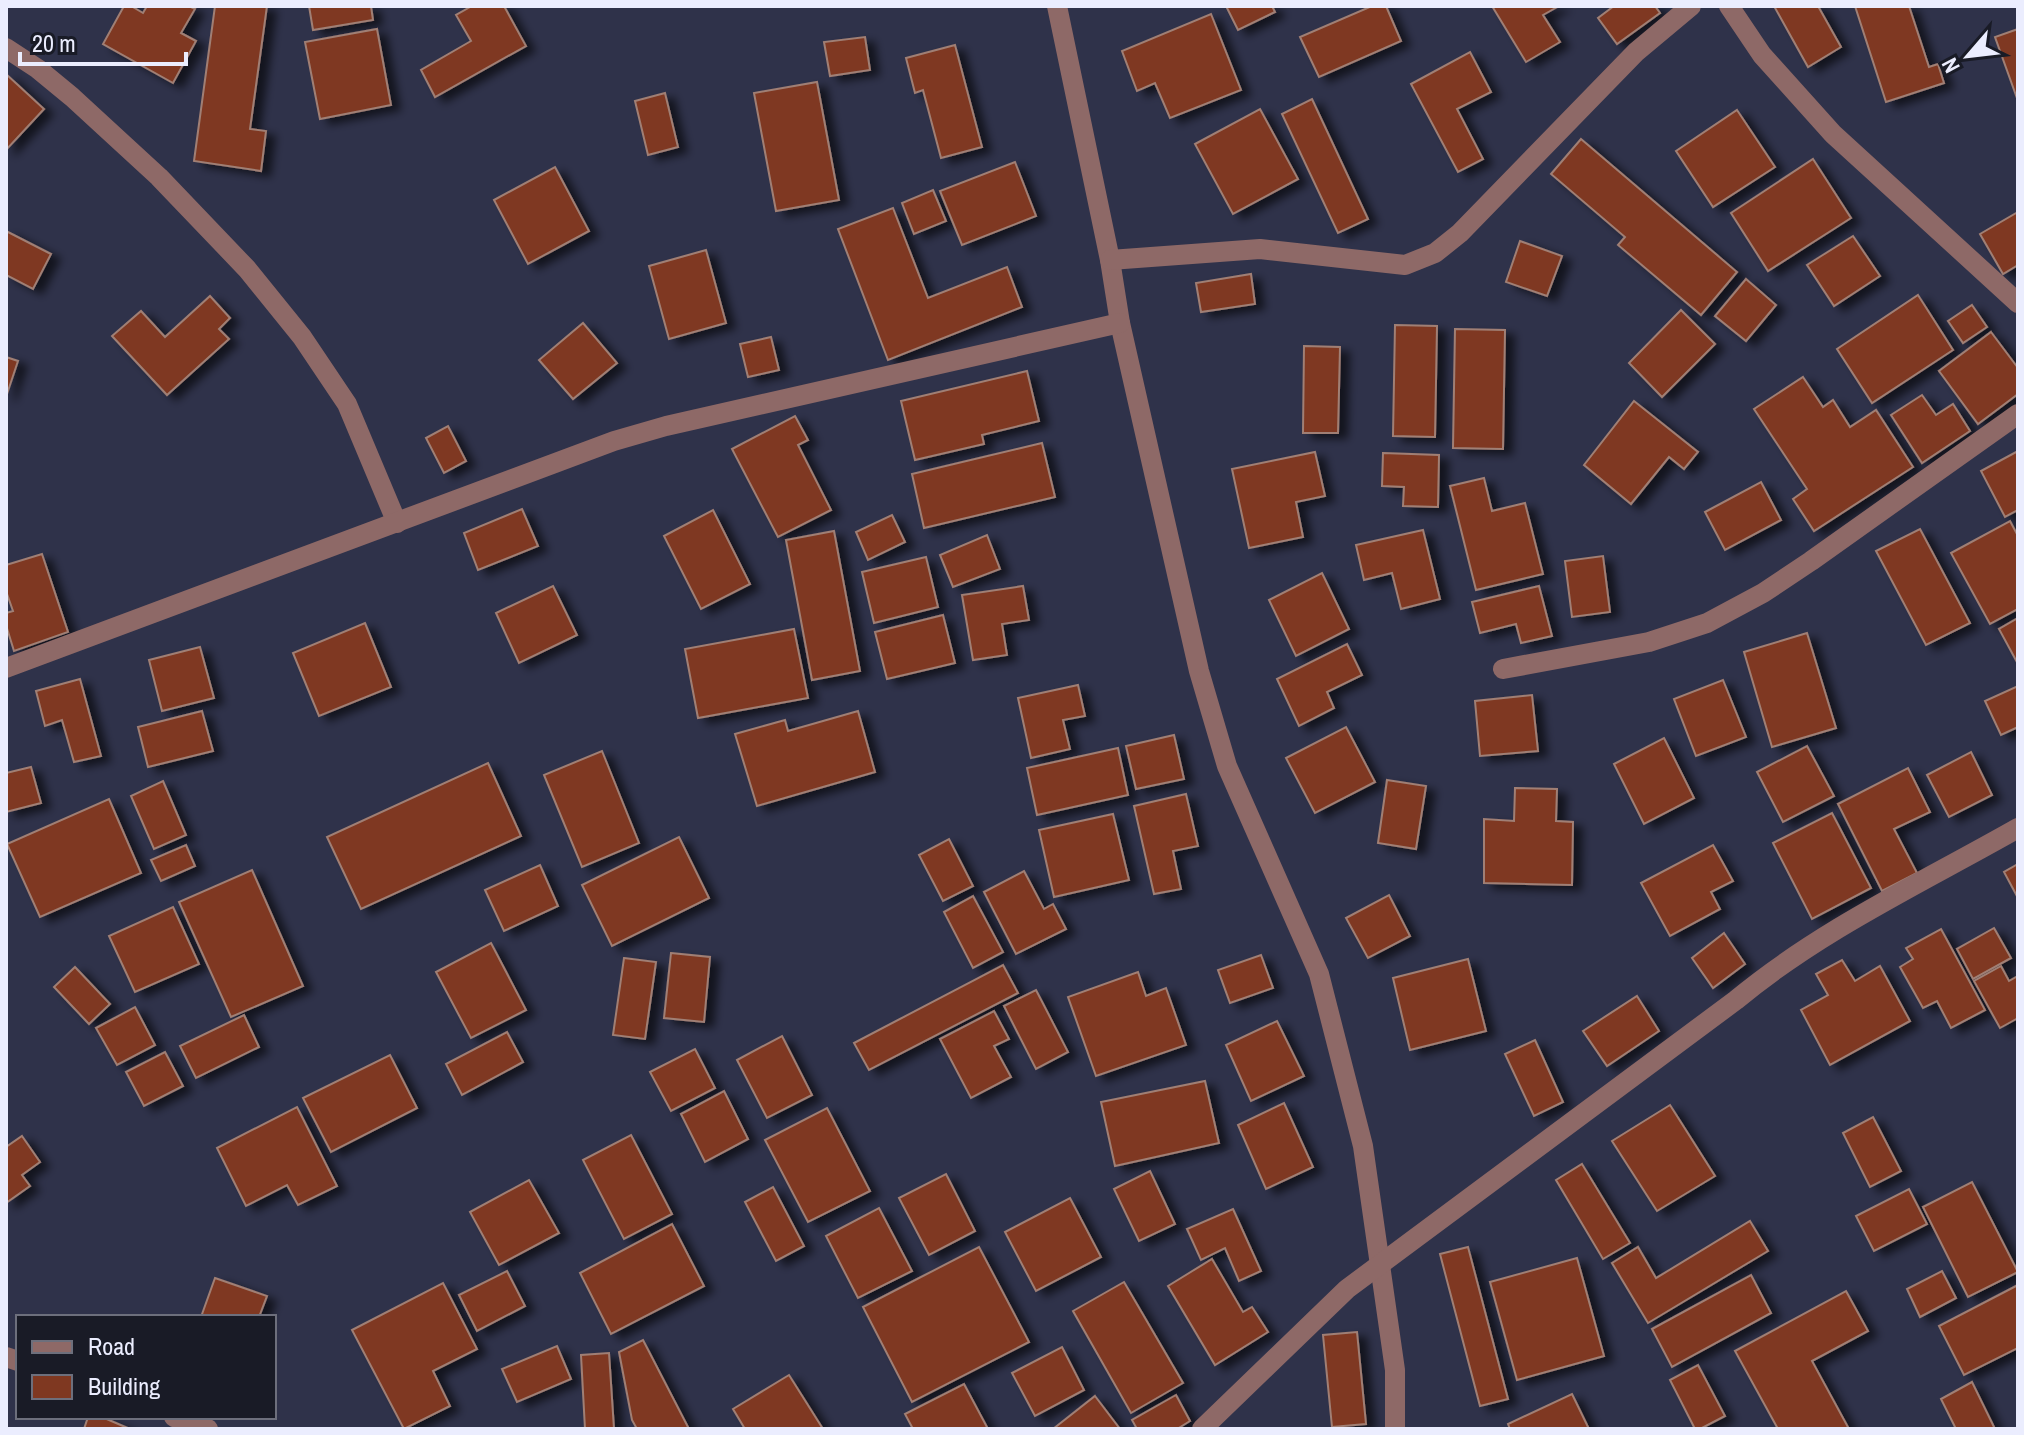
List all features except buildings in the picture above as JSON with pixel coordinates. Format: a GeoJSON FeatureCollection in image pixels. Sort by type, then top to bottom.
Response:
{"type":"FeatureCollection","features":[{"type":"Feature","properties":{"kind":"street"},"geometry":{"type":"LineString","coordinates":[[1057,6],[1110,260],[1120,323],[1199,671],[1227,766],[1319,974],[1363,1146],[1395,1370],[1395,1429]]}},
{"type":"Feature","properties":{"kind":"street"},"geometry":{"type":"LineString","coordinates":[[1110,260],[1260,249],[1405,265],[1435,253],[1460,233],[1636,52],[1691,6]]}},
{"type":"Feature","properties":{"kind":"street"},"geometry":{"type":"LineString","coordinates":[[1729,6],[1762,55],[1833,134],[2018,303]]}},
{"type":"Feature","properties":{"kind":"street"},"geometry":{"type":"LineString","coordinates":[[6,48],[61,88],[159,177],[247,269],[302,337],[347,404],[397,523]]}},
{"type":"Feature","properties":{"kind":"street"},"geometry":{"type":"LineString","coordinates":[[6,668],[614,441],[666,426],[1120,323]]}},
{"type":"Feature","properties":{"kind":"street"},"geometry":{"type":"LineString","coordinates":[[1503,669],[1649,642],[1707,623],[1763,593],[1811,561],[2018,414]]}},
{"type":"Feature","properties":{"kind":"street"},"geometry":{"type":"LineString","coordinates":[[1202,1429],[1347,1289],[1736,1000],[1773,969],[1808,946],[2018,828]]}},
{"type":"Feature","properties":{"kind":"street"},"geometry":{"type":"LineString","coordinates":[[180,1419],[208,1429]]}}]}
